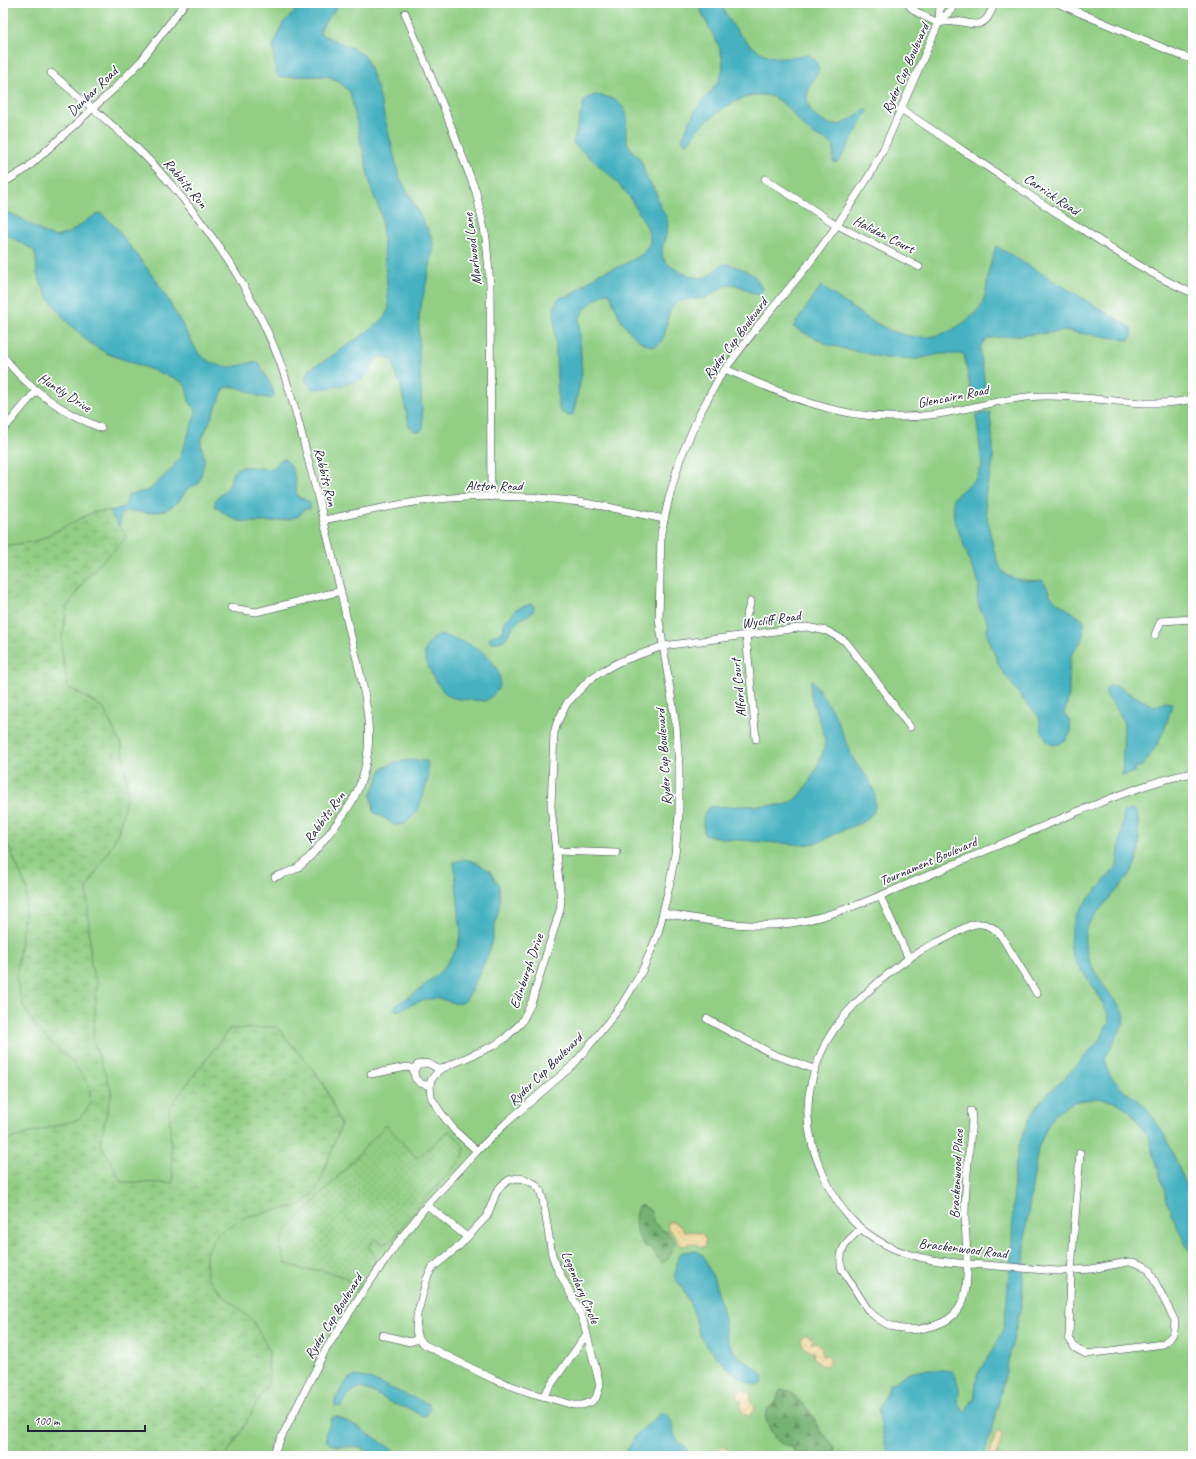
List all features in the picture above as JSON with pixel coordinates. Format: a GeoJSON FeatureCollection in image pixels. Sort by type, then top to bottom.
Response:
{"type":"FeatureCollection","features":[{"type":"Feature","properties":{"kind":"street","name":"Dunbar Road"},"geometry":{"type":"LineString","coordinates":[[3,183],[26,169],[93,109],[141,61],[185,3]]}},
{"type":"Feature","properties":{"kind":"street"},"geometry":{"type":"LineString","coordinates":[[908,3],[912,10],[916,13],[939,22],[955,21],[980,24],[988,16],[995,3]]}},
{"type":"Feature","properties":{"kind":"street","name":"Ryder Cup Boulevard"},"geometry":{"type":"LineString","coordinates":[[934,3],[939,12]]}},
{"type":"Feature","properties":{"kind":"street","name":"Ryder Cup Boulevard"},"geometry":{"type":"LineString","coordinates":[[939,22],[940,3]]}},
{"type":"Feature","properties":{"kind":"street","name":"Ryder Cup Boulevard"},"geometry":{"type":"LineString","coordinates":[[272,1456],[326,1349],[401,1238],[427,1205],[477,1151],[506,1123],[573,1065],[621,1006],[641,973],[650,954],[663,912],[675,854],[680,815],[676,726],[663,646],[660,612],[660,548],[664,519],[680,459],[706,402],[725,369],[757,327],[808,266],[838,225],[869,176],[884,148],[939,22],[956,3]]}},
{"type":"Feature","properties":{"kind":"street"},"geometry":{"type":"LineString","coordinates":[[1057,3],[1182,56],[1193,59]]}},
{"type":"Feature","properties":{"kind":"street","name":"Marlwood Lane"},"geometry":{"type":"LineString","coordinates":[[405,13],[473,181],[484,225],[490,284],[491,497]]}},
{"type":"Feature","properties":{"kind":"street","name":"Rabbits Run"},"geometry":{"type":"LineString","coordinates":[[51,72],[135,147],[178,192],[220,249],[250,299],[268,334],[287,381],[324,520],[365,695],[368,715],[368,751],[364,771],[355,798],[347,812],[313,854],[298,868],[275,877]]}},
{"type":"Feature","properties":{"kind":"street","name":"Carrick Road"},"geometry":{"type":"LineString","coordinates":[[901,109],[1069,221],[1151,273],[1170,284],[1193,293]]}},
{"type":"Feature","properties":{"kind":"street","name":"Halidan Court"},"geometry":{"type":"LineString","coordinates":[[765,179],[838,225],[919,267]]}},
{"type":"Feature","properties":{"kind":"street","name":"Huntly Drive"},"geometry":{"type":"LineString","coordinates":[[3,356],[20,377],[36,391],[74,416],[101,428]]}},
{"type":"Feature","properties":{"kind":"street","name":"Glencairn Road"},"geometry":{"type":"LineString","coordinates":[[725,369],[816,405],[845,412],[877,416],[900,417],[938,414],[959,411],[999,400],[1036,396],[1059,396],[1161,403],[1193,399]]}},
{"type":"Feature","properties":{"kind":"street"},"geometry":{"type":"LineString","coordinates":[[3,430],[36,391]]}},
{"type":"Feature","properties":{"kind":"street","name":"Alston Road"},"geometry":{"type":"LineString","coordinates":[[324,520],[423,501],[451,498],[491,497],[564,500],[664,519]]}},
{"type":"Feature","properties":{"kind":"street"},"geometry":{"type":"LineString","coordinates":[[231,608],[256,612],[341,591]]}},
{"type":"Feature","properties":{"kind":"street","name":"Alford Court"},"geometry":{"type":"LineString","coordinates":[[751,601],[746,616],[746,636],[756,739]]}},
{"type":"Feature","properties":{"kind":"street"},"geometry":{"type":"LineString","coordinates":[[1155,635],[1160,621],[1193,619]]}},
{"type":"Feature","properties":{"kind":"street","name":"Wycliff Road"},"geometry":{"type":"LineString","coordinates":[[663,646],[746,636],[794,627],[816,628],[836,635],[845,641],[910,727]]}},
{"type":"Feature","properties":{"kind":"street","name":"Edinburgh Drive"},"geometry":{"type":"LineString","coordinates":[[439,1070],[495,1045],[517,1028],[531,1004],[560,910],[561,888],[552,806],[554,733],[561,712],[566,703],[576,692],[589,680],[604,670],[619,662],[663,646]]}},
{"type":"Feature","properties":{"kind":"street","name":"Tournament Boulevard"},"geometry":{"type":"LineString","coordinates":[[663,912],[720,923],[744,925],[791,923],[814,918],[836,912],[880,896],[1123,794],[1193,773]]}},
{"type":"Feature","properties":{"kind":"street"},"geometry":{"type":"LineString","coordinates":[[556,851],[617,853]]}},
{"type":"Feature","properties":{"kind":"street"},"geometry":{"type":"LineString","coordinates":[[880,896],[909,959]]}},
{"type":"Feature","properties":{"kind":"street","name":"Brackenwood Road"},"geometry":{"type":"LineString","coordinates":[[1037,994],[1001,936],[997,931],[987,925],[982,924],[970,926],[921,951],[885,977],[853,1006],[830,1036],[821,1052],[814,1070],[808,1097],[808,1132],[814,1154],[833,1195],[852,1222],[888,1246],[905,1253],[930,1259],[966,1264],[1071,1271]]}},
{"type":"Feature","properties":{"kind":"street"},"geometry":{"type":"LineString","coordinates":[[707,1019],[775,1055],[814,1070]]}},
{"type":"Feature","properties":{"kind":"street"},"geometry":{"type":"LineString","coordinates":[[430,1086],[415,1078],[415,1069],[417,1065],[425,1062],[433,1065],[439,1070],[435,1074],[430,1086],[431,1097],[455,1131],[477,1151]]}},
{"type":"Feature","properties":{"kind":"street"},"geometry":{"type":"LineString","coordinates":[[371,1074],[407,1067],[415,1069]]}},
{"type":"Feature","properties":{"kind":"street","name":"Brackenwood Place"},"geometry":{"type":"LineString","coordinates":[[861,1229],[851,1237],[844,1246],[840,1258],[842,1269],[868,1310],[883,1322],[908,1330],[927,1328],[945,1321],[954,1315],[961,1306],[965,1296],[967,1284],[965,1213],[972,1120],[971,1110]]}},
{"type":"Feature","properties":{"kind":"street"},"geometry":{"type":"LineString","coordinates":[[1071,1271],[1128,1262],[1133,1262],[1144,1266],[1149,1270],[1173,1315],[1175,1326],[1171,1337],[1163,1344],[1086,1354],[1075,1348],[1069,1338],[1071,1271],[1080,1153]]}},
{"type":"Feature","properties":{"kind":"street","name":"Legendary Circle"},"geometry":{"type":"LineString","coordinates":[[518,1178],[524,1179],[535,1184],[540,1190],[552,1255],[583,1320],[600,1385],[596,1398],[591,1402],[583,1405],[574,1405],[511,1387],[425,1345],[418,1339],[416,1327],[417,1315],[427,1278],[432,1268],[459,1246],[467,1237],[487,1216],[496,1193],[501,1186],[509,1180],[518,1178]]}},
{"type":"Feature","properties":{"kind":"street"},"geometry":{"type":"LineString","coordinates":[[427,1205],[467,1237]]}},
{"type":"Feature","properties":{"kind":"street"},"geometry":{"type":"LineString","coordinates":[[382,1335],[410,1342],[418,1339]]}},
{"type":"Feature","properties":{"kind":"street","name":"Legendary Circle"},"geometry":{"type":"LineString","coordinates":[[543,1396],[586,1335]]}},
{"type":"Feature","properties":{"kind":"green space"},"geometry":{"type":"Polygon","coordinates":[[[3,3],[1193,3],[1193,1456],[3,1456],[3,3]]]}},
{"type":"Feature","properties":{"kind":"green space"},"geometry":{"type":"Polygon","coordinates":[[[109,511],[127,537],[84,581],[67,607],[61,646],[68,687],[103,708],[122,746],[128,791],[117,836],[87,888],[91,966],[97,983],[93,1041],[112,1092],[100,1142],[122,1182],[173,1183],[169,1108],[229,1029],[277,1027],[323,1082],[341,1125],[317,1190],[301,1205],[245,1217],[217,1234],[206,1254],[207,1277],[224,1296],[253,1321],[269,1350],[268,1383],[226,1456],[3,1456],[3,1141],[79,1119],[91,1104],[89,1085],[74,1064],[37,1029],[23,1006],[16,978],[27,890],[3,833],[3,546],[37,541],[93,512],[109,511]]]}},
{"type":"Feature","properties":{"kind":"green space"},"geometry":{"type":"Polygon","coordinates":[[[386,1125],[417,1158],[449,1131],[462,1144],[464,1154],[462,1159],[410,1216],[393,1239],[384,1244],[375,1239],[369,1247],[376,1258],[374,1264],[356,1290],[345,1277],[319,1270],[304,1270],[285,1263],[280,1244],[289,1226],[317,1199],[386,1125]]]}},
{"type":"Feature","properties":{"kind":"green space"},"geometry":{"type":"Polygon","coordinates":[[[639,1206],[644,1206],[650,1210],[654,1223],[672,1237],[675,1243],[669,1258],[663,1263],[651,1249],[645,1246],[639,1238],[635,1221],[639,1206]]]}},
{"type":"Feature","properties":{"kind":"green space"},"geometry":{"type":"Polygon","coordinates":[[[781,1389],[790,1391],[809,1411],[820,1432],[826,1436],[835,1448],[834,1456],[796,1456],[792,1447],[781,1443],[775,1438],[766,1420],[767,1410],[776,1402],[781,1389]]]}},
{"type":"Feature","properties":{"kind":"sand"},"geometry":{"type":"Polygon","coordinates":[[[673,1221],[685,1232],[690,1231],[701,1233],[706,1239],[705,1247],[694,1244],[683,1246],[679,1245],[674,1234],[669,1231],[667,1225],[673,1221]]]}},
{"type":"Feature","properties":{"kind":"sand"},"geometry":{"type":"Polygon","coordinates":[[[806,1335],[811,1337],[813,1340],[811,1344],[815,1342],[820,1346],[822,1356],[827,1355],[829,1357],[830,1362],[826,1366],[820,1365],[813,1356],[814,1352],[809,1351],[803,1346],[801,1338],[806,1335]]]}},
{"type":"Feature","properties":{"kind":"sand"},"geometry":{"type":"Polygon","coordinates":[[[742,1389],[749,1392],[752,1397],[750,1402],[754,1405],[755,1409],[750,1416],[744,1414],[740,1406],[742,1401],[738,1400],[736,1396],[737,1392],[742,1389]]]}},
{"type":"Feature","properties":{"kind":"sand"},"geometry":{"type":"Polygon","coordinates":[[[1000,1431],[1002,1437],[997,1455],[989,1456],[995,1435],[1000,1431]]]}},
{"type":"Feature","properties":{"kind":"sand"},"geometry":{"type":"Polygon","coordinates":[[[721,1447],[727,1448],[732,1456],[718,1456],[718,1450],[721,1447]]]}},
{"type":"Feature","properties":{"kind":"water"},"geometry":{"type":"Polygon","coordinates":[[[303,3],[340,3],[325,22],[320,34],[352,48],[365,56],[378,90],[399,176],[431,236],[434,247],[419,316],[419,355],[423,429],[420,431],[414,431],[409,426],[400,383],[396,376],[393,361],[384,356],[377,358],[368,374],[355,382],[332,387],[312,389],[306,381],[306,376],[310,369],[332,356],[374,327],[384,318],[389,308],[381,214],[371,188],[350,92],[337,80],[326,76],[278,77],[275,67],[273,47],[283,23],[303,3]]]}},
{"type":"Feature","properties":{"kind":"water"},"geometry":{"type":"Polygon","coordinates":[[[698,3],[720,3],[738,32],[754,48],[763,53],[774,57],[785,58],[810,55],[815,60],[819,69],[809,90],[807,97],[808,103],[813,114],[824,122],[836,125],[842,124],[865,109],[868,111],[840,160],[836,163],[833,162],[834,146],[810,132],[783,103],[769,96],[759,95],[738,100],[718,112],[702,125],[686,144],[682,139],[691,117],[716,85],[720,78],[723,63],[719,47],[698,3]]]}},
{"type":"Feature","properties":{"kind":"water"},"geometry":{"type":"Polygon","coordinates":[[[595,95],[613,99],[625,110],[627,120],[626,140],[641,161],[646,177],[655,191],[667,220],[668,225],[662,250],[663,258],[666,262],[682,273],[701,278],[708,276],[723,264],[729,264],[754,276],[763,288],[760,295],[752,293],[737,285],[729,285],[704,298],[680,301],[674,305],[668,315],[662,339],[659,344],[654,347],[642,342],[631,334],[623,323],[610,293],[606,293],[597,298],[581,315],[579,320],[582,373],[573,415],[568,416],[560,411],[558,402],[554,309],[557,301],[561,297],[569,296],[574,293],[599,273],[621,266],[643,254],[650,243],[647,227],[629,196],[611,176],[573,143],[584,102],[587,98],[595,95]]]}},
{"type":"Feature","properties":{"kind":"water"},"geometry":{"type":"Polygon","coordinates":[[[3,210],[22,219],[46,234],[55,237],[69,233],[100,213],[115,226],[158,283],[199,354],[212,363],[227,367],[259,363],[273,390],[274,396],[271,399],[258,396],[238,387],[227,387],[224,389],[201,441],[204,461],[198,484],[188,488],[178,502],[166,510],[149,513],[129,511],[121,514],[119,527],[109,511],[125,506],[128,495],[149,490],[171,470],[180,457],[196,411],[189,401],[186,386],[177,379],[106,353],[90,343],[66,321],[46,294],[37,274],[34,250],[3,233],[3,210]]]}},
{"type":"Feature","properties":{"kind":"water"},"geometry":{"type":"Polygon","coordinates":[[[996,246],[1130,327],[1133,334],[1129,340],[1066,331],[990,338],[984,341],[980,348],[986,393],[972,397],[964,354],[940,354],[917,359],[885,358],[829,345],[793,327],[821,286],[868,319],[885,328],[903,334],[920,337],[938,335],[957,327],[973,315],[982,304],[985,296],[989,269],[996,246]]]}},
{"type":"Feature","properties":{"kind":"water"},"geometry":{"type":"Polygon","coordinates":[[[990,412],[993,460],[985,499],[991,538],[1000,568],[1004,573],[1016,579],[1027,581],[1042,580],[1050,595],[1058,603],[1084,620],[1083,639],[1071,655],[1069,671],[1069,696],[1064,714],[1069,720],[1071,732],[1066,740],[1059,744],[1052,745],[1048,742],[1041,730],[1039,717],[1023,699],[1000,668],[987,634],[988,625],[979,606],[977,598],[979,586],[977,577],[973,571],[954,518],[953,498],[977,478],[982,465],[976,415],[990,412]]]}},
{"type":"Feature","properties":{"kind":"water"},"geometry":{"type":"Polygon","coordinates":[[[284,459],[291,466],[293,471],[297,496],[310,503],[310,509],[304,509],[299,516],[286,520],[248,522],[233,519],[215,506],[215,500],[228,487],[232,474],[236,469],[244,467],[275,467],[279,461],[284,459]]]}},
{"type":"Feature","properties":{"kind":"water"},"geometry":{"type":"Polygon","coordinates":[[[531,604],[534,605],[533,612],[520,619],[504,639],[497,642],[491,642],[489,640],[490,637],[503,632],[505,620],[509,618],[516,609],[531,604]]]}},
{"type":"Feature","properties":{"kind":"water"},"geometry":{"type":"Polygon","coordinates":[[[439,635],[467,643],[487,656],[498,671],[500,679],[499,687],[494,694],[485,701],[451,697],[442,690],[429,669],[425,656],[425,651],[429,643],[432,639],[439,635]]]}},
{"type":"Feature","properties":{"kind":"water"},"geometry":{"type":"Polygon","coordinates":[[[812,680],[835,715],[851,755],[859,768],[868,778],[875,793],[875,807],[873,813],[863,822],[838,832],[820,842],[805,845],[725,839],[704,834],[704,816],[709,807],[783,805],[794,800],[803,792],[820,760],[825,745],[824,733],[811,694],[810,686],[812,680]]]}},
{"type":"Feature","properties":{"kind":"water"},"geometry":{"type":"Polygon","coordinates":[[[1115,685],[1155,707],[1165,702],[1172,703],[1161,737],[1147,760],[1141,767],[1136,766],[1135,772],[1122,776],[1124,724],[1121,716],[1105,693],[1107,687],[1115,685]]]}},
{"type":"Feature","properties":{"kind":"water"},"geometry":{"type":"Polygon","coordinates":[[[415,760],[427,761],[428,779],[418,811],[405,824],[395,825],[374,812],[371,795],[382,769],[395,762],[415,760]]]}},
{"type":"Feature","properties":{"kind":"water"},"geometry":{"type":"Polygon","coordinates":[[[1133,809],[1137,814],[1138,819],[1139,850],[1137,859],[1128,876],[1093,918],[1085,934],[1085,944],[1087,954],[1097,975],[1125,1017],[1124,1023],[1105,1058],[1109,1074],[1122,1089],[1145,1106],[1167,1139],[1191,1197],[1193,1211],[1193,1256],[1190,1253],[1171,1214],[1149,1138],[1131,1112],[1118,1103],[1099,1098],[1073,1102],[1055,1114],[1047,1127],[1038,1148],[1026,1227],[1022,1302],[994,1423],[984,1455],[890,1456],[886,1447],[878,1412],[890,1384],[913,1372],[934,1370],[952,1371],[955,1374],[959,1390],[958,1404],[960,1408],[966,1412],[971,1401],[974,1400],[977,1375],[1002,1334],[1005,1319],[1012,1242],[1014,1173],[1019,1146],[1028,1121],[1038,1105],[1099,1041],[1109,1022],[1107,1012],[1096,991],[1075,961],[1070,947],[1071,932],[1076,915],[1117,865],[1124,812],[1133,809]]]}},
{"type":"Feature","properties":{"kind":"water"},"geometry":{"type":"Polygon","coordinates":[[[465,859],[473,861],[490,871],[499,886],[499,907],[489,953],[465,1001],[455,1003],[441,999],[430,999],[398,1011],[394,1009],[396,1005],[418,991],[443,969],[457,948],[461,933],[454,862],[465,859]]]}},
{"type":"Feature","properties":{"kind":"water"},"geometry":{"type":"Polygon","coordinates":[[[697,1251],[703,1255],[715,1282],[729,1344],[735,1353],[743,1360],[761,1372],[763,1376],[762,1384],[755,1385],[737,1376],[718,1359],[700,1335],[690,1304],[674,1276],[679,1254],[697,1251]]]}},
{"type":"Feature","properties":{"kind":"water"},"geometry":{"type":"Polygon","coordinates":[[[355,1376],[367,1378],[428,1404],[430,1409],[426,1416],[422,1415],[391,1403],[373,1392],[362,1389],[352,1391],[341,1407],[335,1406],[335,1400],[348,1379],[355,1376]]]}},
{"type":"Feature","properties":{"kind":"water"},"geometry":{"type":"Polygon","coordinates":[[[661,1413],[665,1413],[670,1417],[675,1436],[692,1456],[624,1456],[636,1435],[661,1413]]]}},
{"type":"Feature","properties":{"kind":"water"},"geometry":{"type":"Polygon","coordinates":[[[336,1416],[360,1428],[402,1456],[380,1456],[361,1448],[330,1444],[327,1441],[326,1432],[332,1418],[336,1416]]]}}]}
